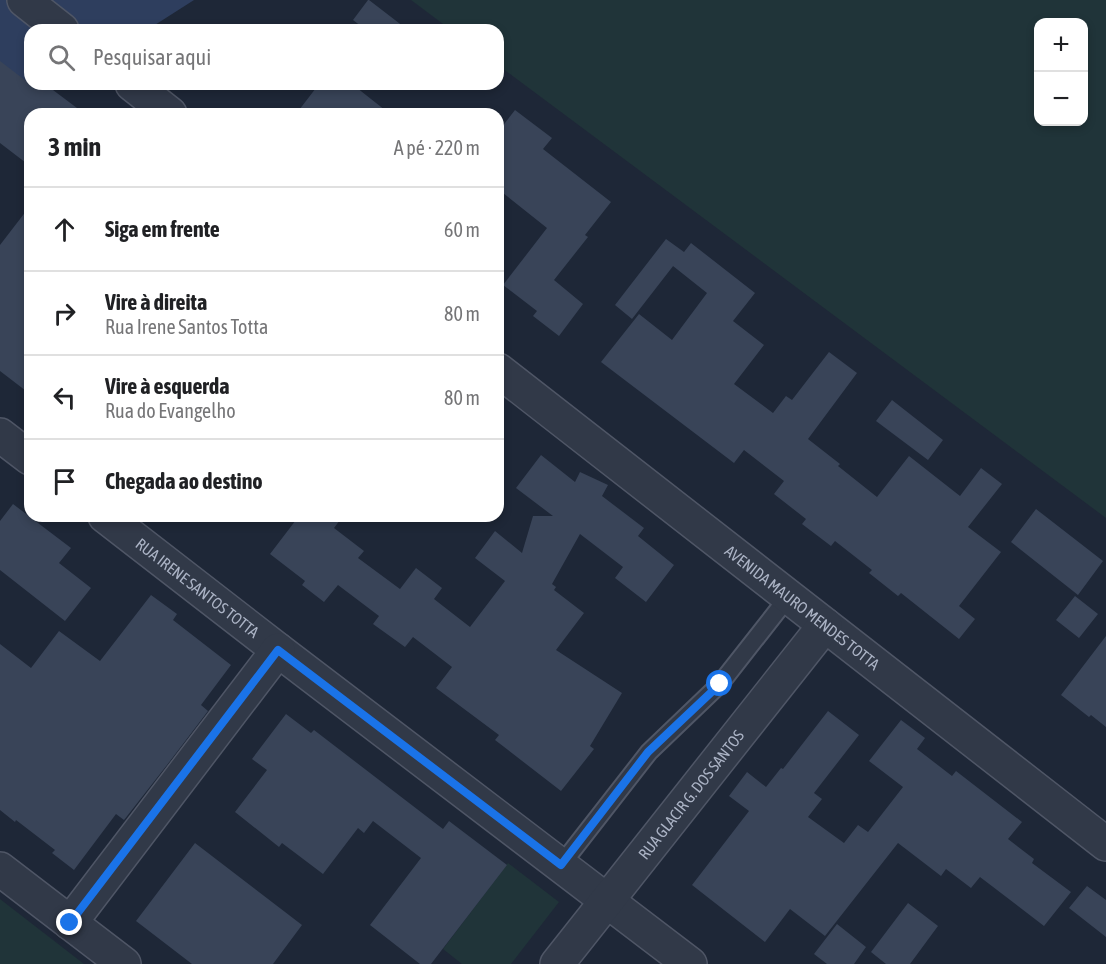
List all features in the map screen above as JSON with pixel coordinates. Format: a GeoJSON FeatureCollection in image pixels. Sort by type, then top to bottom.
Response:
{"type":"FeatureCollection","features":[{"type":"Feature","properties":{"kind":"street"},"geometry":{"type":"LineString","coordinates":[[24,0],[54,24]]}},
{"type":"Feature","properties":{"kind":"street"},"geometry":{"type":"LineString","coordinates":[[140,90],[162,108]]}},
{"type":"Feature","properties":{"kind":"street","name":"AVENIDA MAURO MENDES TOTTA"},"geometry":{"type":"LineString","coordinates":[[504,375],[1106,844]]}},
{"type":"Feature","properties":{"kind":"street"},"geometry":{"type":"LineString","coordinates":[[0,435],[24,453]]}},
{"type":"Feature","properties":{"kind":"street","name":"RUA IRENE SANTOS TOTTA"},"geometry":{"type":"LineString","coordinates":[[113,522],[690,964]]}},
{"type":"Feature","properties":{"kind":"street","name":"RUA GLACIR G. DOS SANTOS"},"geometry":{"type":"LineString","coordinates":[[557,964],[825,625]]}},
{"type":"Feature","properties":{"kind":"street"},"geometry":{"type":"LineString","coordinates":[[70,923],[278,650]]}},
{"type":"Feature","properties":{"kind":"street"},"geometry":{"type":"LineString","coordinates":[[0,869],[124,964]]}},
{"type":"Feature","properties":{"kind":"lane"},"geometry":{"type":"LineString","coordinates":[[561,865],[648,752],[720,684],[789,596]]}},
{"type":"Feature","properties":{"kind":"green space"},"geometry":{"type":"Polygon","coordinates":[[[411,0],[1106,0],[1106,518],[504,69],[504,24],[443,24],[411,0]]]}},
{"type":"Feature","properties":{"kind":"green space"},"geometry":{"type":"Polygon","coordinates":[[[508,863],[559,902],[511,964],[462,964],[443,949],[508,863]]]}},
{"type":"Feature","properties":{"kind":"green space"},"geometry":{"type":"Polygon","coordinates":[[[0,899],[84,964],[0,964],[0,899]]]}},
{"type":"Feature","properties":{"kind":"water"},"geometry":{"type":"Polygon","coordinates":[[[0,0],[194,0],[156,24],[24,24],[24,90],[52,90],[0,123],[0,0]]]}},
{"type":"Feature","properties":{"kind":"building"},"geometry":{"type":"Polygon","coordinates":[[[369,0],[400,24],[358,24],[353,20],[369,0]]]}},
{"type":"Feature","properties":{"kind":"building"},"geometry":{"type":"Polygon","coordinates":[[[0,61],[24,79],[24,90],[53,90],[77,108],[24,108],[24,161],[0,143],[0,61]]]}},
{"type":"Feature","properties":{"kind":"building"},"geometry":{"type":"Polygon","coordinates":[[[314,90],[360,90],[382,108],[301,108],[314,90]]]}},
{"type":"Feature","properties":{"kind":"building"},"geometry":{"type":"Polygon","coordinates":[[[515,110],[552,138],[543,149],[611,202],[585,235],[588,237],[554,280],[583,304],[559,336],[533,316],[537,311],[504,286],[547,228],[504,194],[504,124],[515,110]]]}},
{"type":"Feature","properties":{"kind":"building"},"geometry":{"type":"Polygon","coordinates":[[[24,214],[24,389],[0,371],[0,245],[24,214]]]}},
{"type":"Feature","properties":{"kind":"building"},"geometry":{"type":"Polygon","coordinates":[[[666,239],[684,252],[691,243],[755,293],[733,321],[764,345],[734,384],[773,413],[786,396],[792,400],[829,352],[857,373],[808,439],[877,497],[909,456],[960,496],[981,468],[1002,484],[968,527],[1001,552],[959,606],[975,619],[959,639],[901,593],[898,596],[869,573],[872,570],[835,541],[831,546],[802,524],[806,519],[774,494],[784,481],[744,450],[734,463],[601,362],[639,314],[672,340],[707,293],[673,266],[632,319],[615,305],[666,239]]]}},
{"type":"Feature","properties":{"kind":"building"},"geometry":{"type":"Polygon","coordinates":[[[892,400],[943,440],[928,460],[876,421],[892,400]]]}},
{"type":"Feature","properties":{"kind":"building"},"geometry":{"type":"Polygon","coordinates":[[[541,455],[575,482],[580,472],[608,485],[602,496],[644,528],[638,536],[674,565],[646,602],[615,578],[623,567],[580,534],[552,584],[556,587],[554,590],[584,613],[556,650],[622,693],[590,746],[594,749],[561,791],[495,740],[499,735],[436,688],[452,667],[413,637],[405,647],[373,624],[379,616],[338,585],[324,602],[302,585],[305,581],[270,554],[294,522],[338,522],[334,528],[364,551],[358,558],[400,589],[416,568],[442,588],[434,599],[470,627],[505,581],[475,558],[495,531],[522,553],[533,516],[553,516],[516,488],[541,455]]]}},
{"type":"Feature","properties":{"kind":"building"},"geometry":{"type":"Polygon","coordinates":[[[13,504],[24,512],[24,522],[37,522],[71,548],[59,563],[91,588],[65,621],[0,570],[0,521],[13,504]]]}},
{"type":"Feature","properties":{"kind":"building"},"geometry":{"type":"Polygon","coordinates":[[[1036,509],[1103,561],[1078,595],[1011,542],[1036,509]]]}},
{"type":"Feature","properties":{"kind":"building"},"geometry":{"type":"Polygon","coordinates":[[[151,595],[177,614],[173,620],[231,665],[201,705],[208,711],[167,765],[124,820],[116,814],[74,870],[52,853],[55,850],[0,810],[0,644],[31,668],[59,631],[100,661],[151,595]]]}},
{"type":"Feature","properties":{"kind":"building"},"geometry":{"type":"Polygon","coordinates":[[[1075,596],[1098,614],[1079,638],[1056,620],[1075,596]]]}},
{"type":"Feature","properties":{"kind":"building"},"geometry":{"type":"Polygon","coordinates":[[[1106,636],[1106,727],[1061,695],[1106,636]]]}},
{"type":"Feature","properties":{"kind":"building"},"geometry":{"type":"Polygon","coordinates":[[[828,711],[859,735],[814,793],[822,799],[808,817],[844,843],[858,825],[868,832],[903,787],[869,761],[901,720],[925,738],[917,749],[952,776],[956,771],[1022,822],[1008,839],[1034,859],[1032,863],[1071,892],[1044,926],[980,877],[971,888],[946,869],[941,876],[898,843],[825,936],[790,909],[765,942],[692,885],[749,811],[729,796],[747,772],[766,787],[828,711]]]}},
{"type":"Feature","properties":{"kind":"building"},"geometry":{"type":"Polygon","coordinates":[[[286,714],[311,733],[314,730],[443,829],[449,821],[507,865],[431,964],[420,964],[370,925],[421,858],[373,821],[364,833],[358,828],[323,874],[282,843],[279,847],[235,812],[267,770],[252,759],[286,714]]]}},
{"type":"Feature","properties":{"kind":"building"},"geometry":{"type":"Polygon","coordinates":[[[195,843],[302,925],[273,964],[192,964],[136,921],[195,843]]]}},
{"type":"Feature","properties":{"kind":"building"},"geometry":{"type":"Polygon","coordinates":[[[1087,886],[1106,900],[1106,937],[1069,908],[1087,886]]]}},
{"type":"Feature","properties":{"kind":"building"},"geometry":{"type":"Polygon","coordinates":[[[908,903],[938,926],[910,964],[886,964],[871,952],[908,903]]]}},
{"type":"Feature","properties":{"kind":"building"},"geometry":{"type":"Polygon","coordinates":[[[837,924],[866,947],[854,964],[827,964],[814,954],[837,924]]]}},
{"type":"Feature","properties":{"kind":"route"},"geometry":{"type":"LineString","coordinates":[[70,923],[278,650],[561,865],[648,752],[720,684]]}}]}
